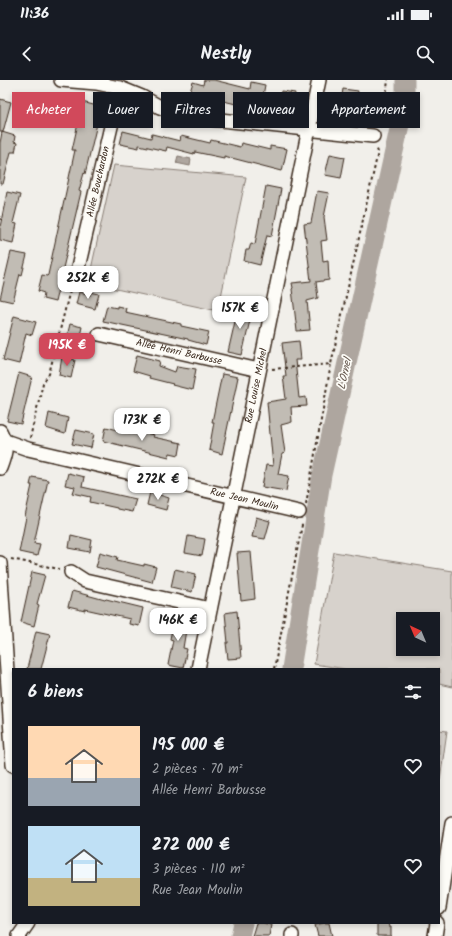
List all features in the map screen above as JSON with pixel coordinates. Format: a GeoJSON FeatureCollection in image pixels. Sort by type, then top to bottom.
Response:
{"type":"FeatureCollection","features":[{"type":"Feature","properties":{"kind":"street"},"geometry":{"type":"LineString","coordinates":[[61,80],[96,83],[120,88],[142,97],[160,108],[183,116],[373,136]]}},
{"type":"Feature","properties":{"kind":"street","name":"Rue Louise Michel"},"geometry":{"type":"LineString","coordinates":[[198,668],[319,80]]}},
{"type":"Feature","properties":{"kind":"street","name":"Allée Bouchardon"},"geometry":{"type":"LineString","coordinates":[[76,276],[120,88]]}},
{"type":"Feature","properties":{"kind":"street","name":"Allée Henri Barbusse"},"geometry":{"type":"LineString","coordinates":[[99,334],[259,370]]}},
{"type":"Feature","properties":{"kind":"street"},"geometry":{"type":"LineString","coordinates":[[0,468],[2,444]]}},
{"type":"Feature","properties":{"kind":"street","name":"Rue Jean Moulin"},"geometry":{"type":"LineString","coordinates":[[2,444],[299,512]]}},
{"type":"Feature","properties":{"kind":"street"},"geometry":{"type":"LineString","coordinates":[[4,560],[12,739]]}},
{"type":"Feature","properties":{"kind":"street"},"geometry":{"type":"LineString","coordinates":[[71,572],[86,581],[210,609]]}},
{"type":"Feature","properties":{"kind":"street"},"geometry":{"type":"LineString","coordinates":[[440,901],[452,823]]}},
{"type":"Feature","properties":{"kind":"street"},"geometry":{"type":"LineString","coordinates":[[19,936],[27,924]]}},
{"type":"Feature","properties":{"kind":"street"},"geometry":{"type":"LineString","coordinates":[[434,936],[437,924]]}},
{"type":"Feature","properties":{"kind":"path"},"geometry":{"type":"LineString","coordinates":[[259,370],[331,364],[378,152],[373,136],[383,123],[388,80]]}},
{"type":"Feature","properties":{"kind":"path"},"geometry":{"type":"LineString","coordinates":[[28,449],[43,383],[49,374],[72,279],[76,276]]}},
{"type":"Feature","properties":{"kind":"path"},"geometry":{"type":"LineString","coordinates":[[4,560],[71,572]]}},
{"type":"Feature","properties":{"kind":"green space"},"geometry":{"type":"Polygon","coordinates":[[[114,165],[246,177],[218,311],[88,283],[114,165]]]}},
{"type":"Feature","properties":{"kind":"green space"},"geometry":{"type":"Polygon","coordinates":[[[334,552],[452,571],[452,687],[440,684],[440,668],[340,668],[314,664],[334,552]]]}},
{"type":"Feature","properties":{"kind":"green space"},"geometry":{"type":"Polygon","coordinates":[[[440,730],[447,731],[440,780],[440,730]]]}},
{"type":"Feature","properties":{"kind":"water"},"geometry":{"type":"Polygon","coordinates":[[[178,156],[191,159],[190,166],[176,163],[178,156]]]}},
{"type":"Feature","properties":{"kind":"building"},"geometry":{"type":"Polygon","coordinates":[[[204,80],[214,80],[250,89],[251,82],[265,85],[264,92],[233,92],[233,103],[225,101],[225,92],[190,92],[193,82],[203,85],[204,80]]]}},
{"type":"Feature","properties":{"kind":"building"},"geometry":{"type":"Polygon","coordinates":[[[343,89],[358,91],[358,92],[343,92],[343,89]]]}},
{"type":"Feature","properties":{"kind":"building"},"geometry":{"type":"Polygon","coordinates":[[[0,99],[11,102],[3,132],[0,132],[0,99]]]}},
{"type":"Feature","properties":{"kind":"building"},"geometry":{"type":"Polygon","coordinates":[[[85,103],[93,105],[93,128],[96,128],[85,174],[84,173],[79,191],[81,192],[55,302],[43,299],[44,293],[38,291],[42,275],[48,275],[75,150],[72,150],[77,128],[85,128],[85,103]]]}},
{"type":"Feature","properties":{"kind":"building"},"geometry":{"type":"Polygon","coordinates":[[[123,131],[151,138],[152,134],[180,141],[181,136],[210,143],[211,140],[240,147],[241,143],[270,150],[270,146],[287,149],[282,171],[224,156],[224,158],[195,152],[194,154],[167,147],[166,151],[139,145],[139,148],[120,144],[123,131]]]}},
{"type":"Feature","properties":{"kind":"building"},"geometry":{"type":"Polygon","coordinates":[[[2,132],[15,136],[14,142],[17,143],[15,152],[11,152],[3,184],[0,184],[0,143],[2,132]]]}},
{"type":"Feature","properties":{"kind":"building"},"geometry":{"type":"Polygon","coordinates":[[[330,154],[345,157],[341,178],[325,175],[330,154]]]}},
{"type":"Feature","properties":{"kind":"building"},"geometry":{"type":"Polygon","coordinates":[[[266,186],[281,189],[272,236],[267,235],[260,265],[244,261],[246,250],[249,250],[251,243],[255,244],[266,186]]]}},
{"type":"Feature","properties":{"kind":"building"},"geometry":{"type":"Polygon","coordinates":[[[317,191],[329,193],[324,217],[327,240],[321,241],[323,261],[328,260],[329,280],[316,282],[318,298],[307,301],[310,330],[297,331],[292,283],[311,281],[304,224],[311,223],[317,191]]]}},
{"type":"Feature","properties":{"kind":"building"},"geometry":{"type":"Polygon","coordinates":[[[7,192],[20,195],[13,223],[17,224],[13,243],[0,240],[0,227],[7,192]]]}},
{"type":"Feature","properties":{"kind":"building"},"geometry":{"type":"Polygon","coordinates":[[[11,252],[27,255],[22,275],[20,274],[13,302],[0,299],[11,252]]]}},
{"type":"Feature","properties":{"kind":"building"},"geometry":{"type":"Polygon","coordinates":[[[79,292],[91,295],[91,292],[99,294],[95,309],[76,304],[79,292]]]}},
{"type":"Feature","properties":{"kind":"building"},"geometry":{"type":"Polygon","coordinates":[[[239,304],[253,307],[242,355],[228,352],[239,304]]]}},
{"type":"Feature","properties":{"kind":"building"},"geometry":{"type":"Polygon","coordinates":[[[107,306],[126,308],[125,312],[181,324],[181,326],[209,332],[206,345],[188,339],[103,321],[107,306]]]}},
{"type":"Feature","properties":{"kind":"building"},"geometry":{"type":"Polygon","coordinates":[[[14,316],[36,322],[32,335],[26,333],[19,364],[3,360],[14,316]]]}},
{"type":"Feature","properties":{"kind":"building"},"geometry":{"type":"Polygon","coordinates":[[[70,324],[82,327],[78,344],[66,341],[70,324]]]}},
{"type":"Feature","properties":{"kind":"building"},"geometry":{"type":"Polygon","coordinates":[[[299,341],[301,360],[295,360],[299,398],[306,397],[307,406],[291,407],[292,422],[281,425],[285,453],[282,454],[278,474],[289,476],[286,491],[262,487],[266,465],[273,466],[267,402],[286,399],[283,376],[286,376],[282,343],[299,341]]]}},
{"type":"Feature","properties":{"kind":"building"},"geometry":{"type":"Polygon","coordinates":[[[137,355],[160,361],[159,366],[175,372],[177,366],[196,369],[192,390],[149,378],[150,376],[133,371],[137,355]]]}},
{"type":"Feature","properties":{"kind":"building"},"geometry":{"type":"Polygon","coordinates":[[[62,357],[75,360],[71,378],[59,375],[62,357]]]}},
{"type":"Feature","properties":{"kind":"building"},"geometry":{"type":"Polygon","coordinates":[[[19,373],[32,377],[21,424],[7,421],[19,373]]]}},
{"type":"Feature","properties":{"kind":"building"},"geometry":{"type":"Polygon","coordinates":[[[222,374],[238,377],[222,454],[209,450],[214,422],[212,422],[222,374]]]}},
{"type":"Feature","properties":{"kind":"building"},"geometry":{"type":"Polygon","coordinates":[[[49,413],[68,418],[65,434],[46,428],[49,413]]]}},
{"type":"Feature","properties":{"kind":"building"},"geometry":{"type":"Polygon","coordinates":[[[106,427],[134,434],[135,431],[154,435],[153,437],[181,443],[179,455],[170,453],[169,457],[103,441],[106,427]]]}},
{"type":"Feature","properties":{"kind":"building"},"geometry":{"type":"Polygon","coordinates":[[[76,430],[94,434],[91,448],[72,444],[76,430]]]}},
{"type":"Feature","properties":{"kind":"building"},"geometry":{"type":"Polygon","coordinates":[[[68,473],[84,477],[82,487],[136,499],[132,512],[90,502],[91,497],[73,493],[75,487],[65,485],[68,473]]]}},
{"type":"Feature","properties":{"kind":"building"},"geometry":{"type":"Polygon","coordinates":[[[32,477],[48,480],[34,543],[40,544],[37,556],[19,552],[32,485],[30,485],[32,477]]]}},
{"type":"Feature","properties":{"kind":"building"},"geometry":{"type":"Polygon","coordinates":[[[150,492],[169,498],[166,510],[147,505],[150,492]]]}},
{"type":"Feature","properties":{"kind":"building"},"geometry":{"type":"Polygon","coordinates":[[[256,517],[270,521],[265,539],[252,537],[256,517]]]}},
{"type":"Feature","properties":{"kind":"building"},"geometry":{"type":"Polygon","coordinates":[[[71,535],[92,540],[90,552],[69,548],[71,535]]]}},
{"type":"Feature","properties":{"kind":"building"},"geometry":{"type":"Polygon","coordinates":[[[188,536],[205,539],[202,556],[185,553],[188,536]]]}},
{"type":"Feature","properties":{"kind":"building"},"geometry":{"type":"Polygon","coordinates":[[[100,552],[118,557],[117,560],[156,567],[152,582],[96,567],[100,552]]]}},
{"type":"Feature","properties":{"kind":"building"},"geometry":{"type":"Polygon","coordinates":[[[251,552],[255,599],[241,601],[237,553],[251,552]]]}},
{"type":"Feature","properties":{"kind":"building"},"geometry":{"type":"Polygon","coordinates":[[[175,569],[196,574],[192,592],[171,587],[175,569]]]}},
{"type":"Feature","properties":{"kind":"building"},"geometry":{"type":"Polygon","coordinates":[[[32,572],[45,575],[37,604],[39,605],[34,626],[21,622],[32,572]]]}},
{"type":"Feature","properties":{"kind":"building"},"geometry":{"type":"Polygon","coordinates":[[[72,591],[143,608],[139,626],[129,624],[130,619],[85,609],[85,611],[68,607],[72,591]]]}},
{"type":"Feature","properties":{"kind":"building"},"geometry":{"type":"Polygon","coordinates":[[[237,611],[241,658],[228,659],[225,613],[237,611]]]}},
{"type":"Feature","properties":{"kind":"building"},"geometry":{"type":"Polygon","coordinates":[[[175,615],[188,618],[183,648],[187,649],[183,668],[168,665],[173,640],[170,639],[175,615]]]}},
{"type":"Feature","properties":{"kind":"building"},"geometry":{"type":"Polygon","coordinates":[[[36,631],[50,634],[41,668],[27,668],[36,631]]]}},
{"type":"Feature","properties":{"kind":"building"},"geometry":{"type":"Polygon","coordinates":[[[256,924],[271,925],[269,936],[252,936],[256,924]]]}},
{"type":"Feature","properties":{"kind":"building"},"geometry":{"type":"Polygon","coordinates":[[[329,924],[332,936],[318,936],[315,925],[329,924]]]}},
{"type":"Feature","properties":{"kind":"building"},"geometry":{"type":"Polygon","coordinates":[[[377,924],[388,924],[389,927],[391,927],[391,936],[377,936],[377,924]]]}},
{"type":"Feature","properties":{"kind":"waterway","name":"L'Ornel"},"geometry":{"type":"LineString","coordinates":[[291,668],[322,475],[405,102],[405,80]]}},
{"type":"Feature","properties":{"kind":"waterway","name":"L'Ornel"},"geometry":{"type":"LineString","coordinates":[[240,936],[243,924]]}}]}
